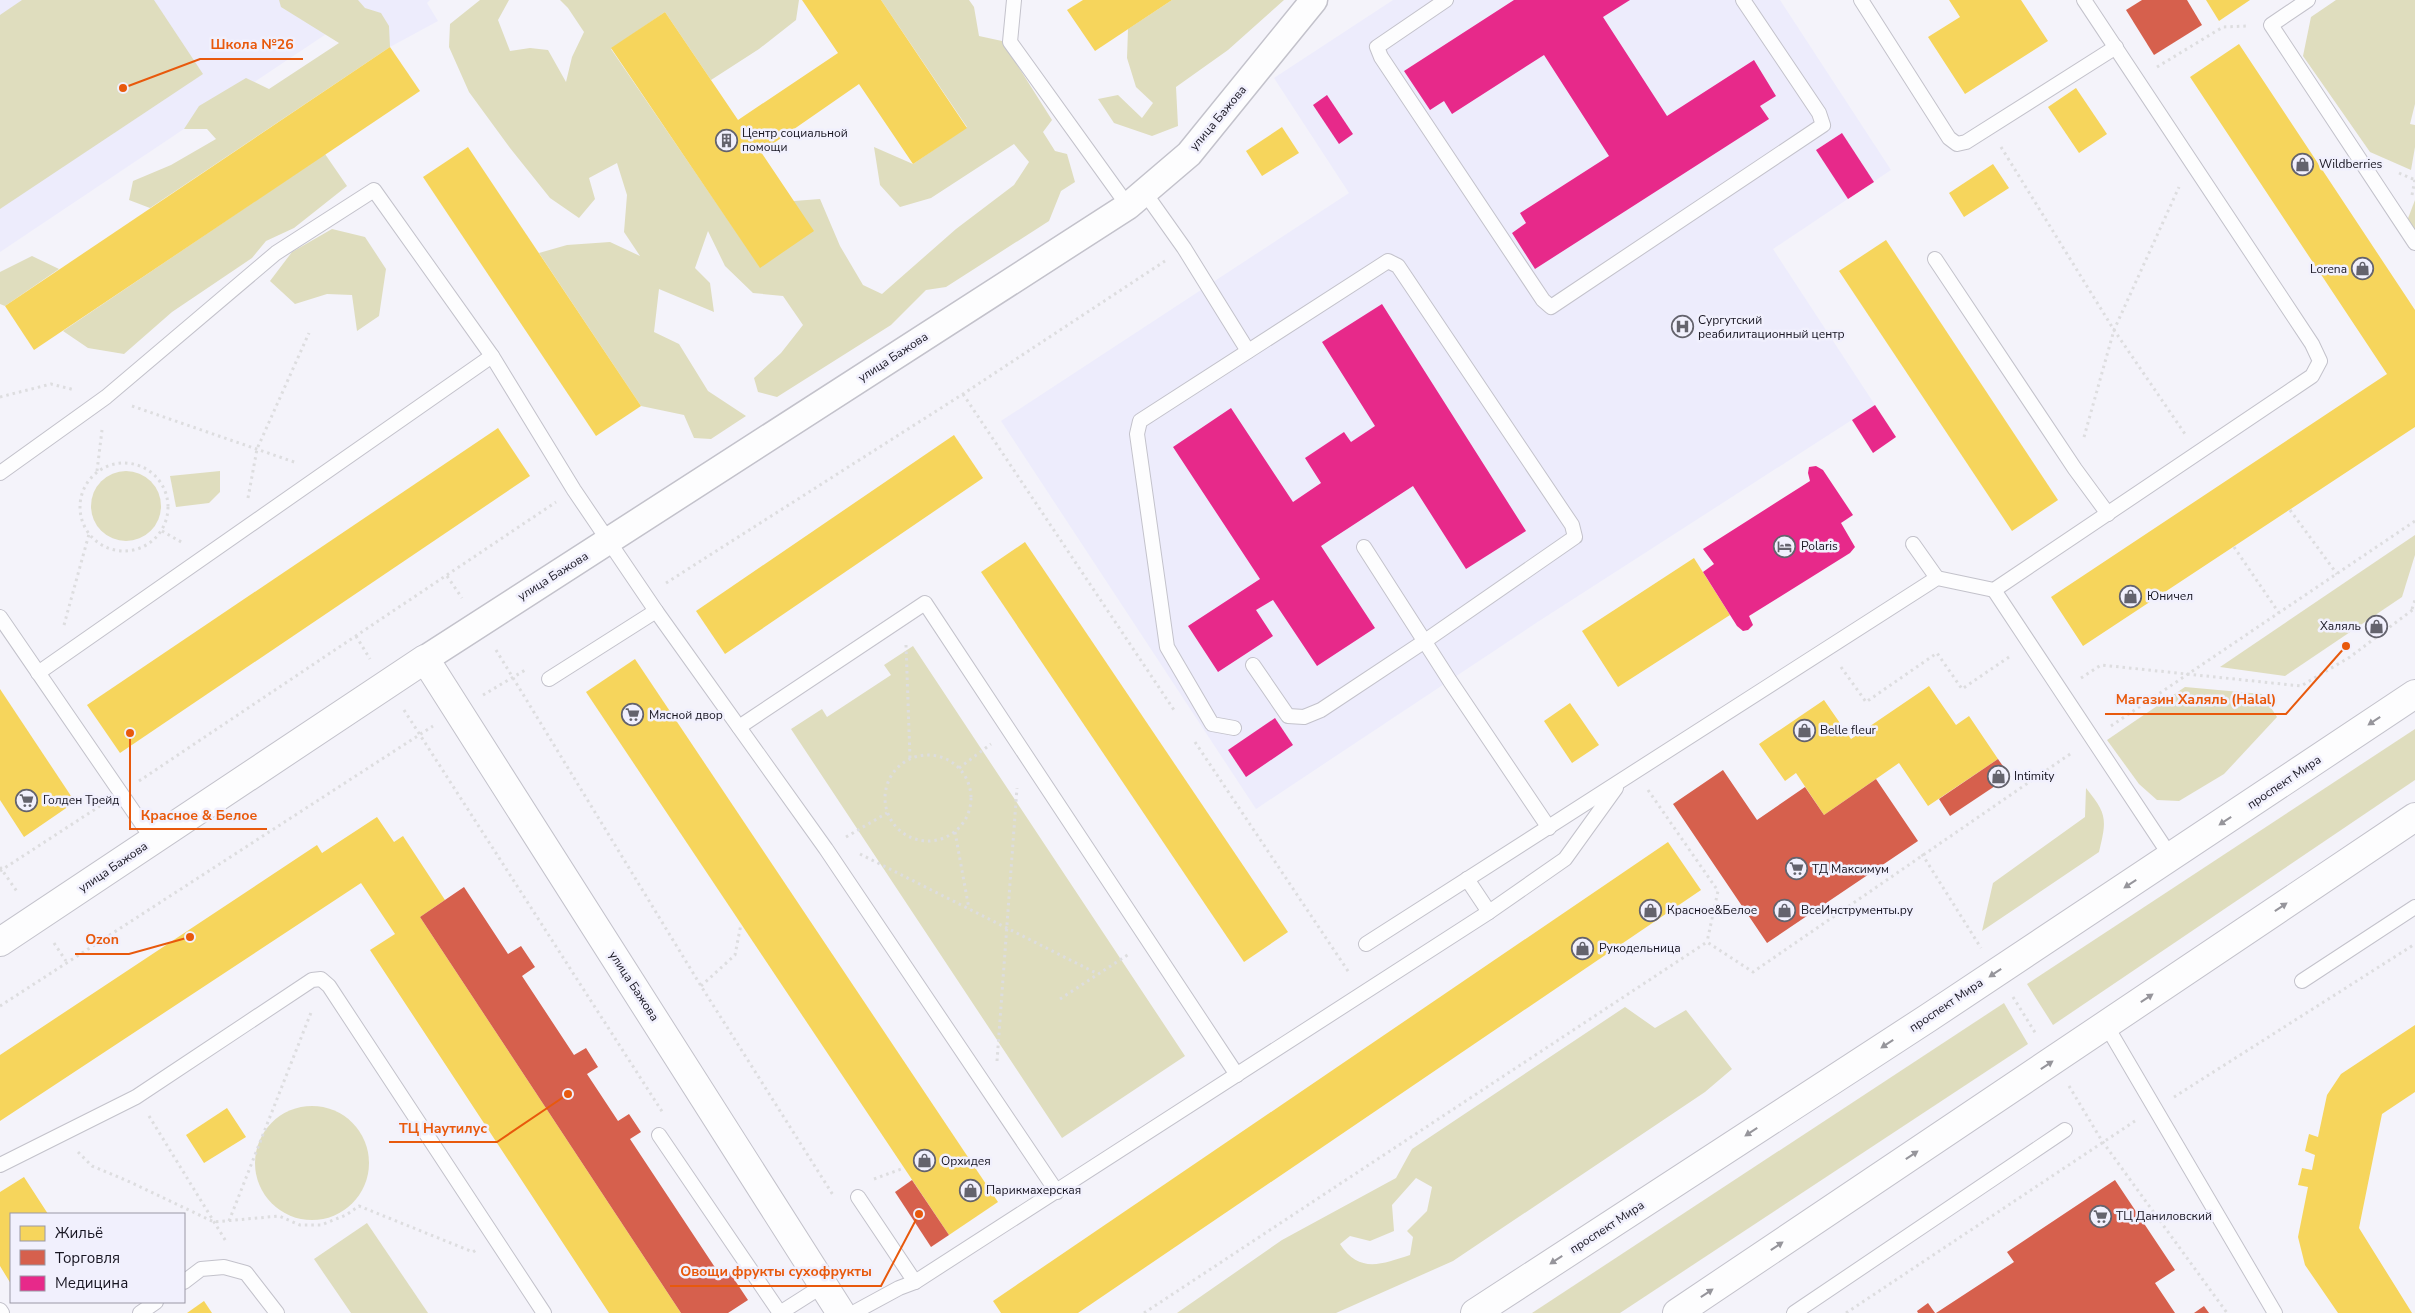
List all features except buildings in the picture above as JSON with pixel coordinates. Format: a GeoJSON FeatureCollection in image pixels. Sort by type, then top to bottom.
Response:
{"type":"FeatureCollection","features":[{"type":"Feature","properties":{"kind":"main road","name":"улица Бажова"},"geometry":{"type":"LineString","coordinates":[[0,942],[425,659],[841,1313]]}},
{"type":"Feature","properties":{"kind":"main road","name":"проспект Мира"},"geometry":{"type":"LineString","coordinates":[[1475,1313],[2171,857],[2415,694]]}},
{"type":"Feature","properties":{"kind":"main road"},"geometry":{"type":"LineString","coordinates":[[1677,1313],[2415,817]]}},
{"type":"Feature","properties":{"kind":"street","name":"улица Бажова"},"geometry":{"type":"LineString","coordinates":[[425,659],[1136,199],[1189,154],[1314,0]]}},
{"type":"Feature","properties":{"kind":"lane"},"geometry":{"type":"LineString","coordinates":[[1014,0],[1010,42],[1136,199],[1184,248],[1248,351]]}},
{"type":"Feature","properties":{"kind":"lane"},"geometry":{"type":"LineString","coordinates":[[1446,0],[1377,47],[1380,57],[1543,300],[1551,308],[1823,125],[1819,113],[1743,0]]}},
{"type":"Feature","properties":{"kind":"lane"},"geometry":{"type":"LineString","coordinates":[[1861,0],[1949,138],[1957,144],[1966,142],[2116,47]]}},
{"type":"Feature","properties":{"kind":"lane"},"geometry":{"type":"LineString","coordinates":[[1994,590],[2312,376],[2320,361],[2312,344],[2084,0]]}},
{"type":"Feature","properties":{"kind":"lane"},"geometry":{"type":"LineString","coordinates":[[2308,0],[2271,25],[2415,243]]}},
{"type":"Feature","properties":{"kind":"lane"},"geometry":{"type":"LineString","coordinates":[[0,473],[106,397],[276,253],[374,190],[492,356],[574,490],[647,595],[656,611],[739,728],[832,846],[1057,1192]]}},
{"type":"Feature","properties":{"kind":"lane"},"geometry":{"type":"LineString","coordinates":[[1935,259],[2108,514]]}},
{"type":"Feature","properties":{"kind":"lane"},"geometry":{"type":"LineString","coordinates":[[1234,728],[1212,724],[1167,647],[1138,434],[1140,422],[1388,261],[1398,266],[1572,525],[1575,537],[1425,642],[1321,710],[1304,716],[1288,716],[1253,665]]}},
{"type":"Feature","properties":{"kind":"lane"},"geometry":{"type":"LineString","coordinates":[[38,673],[492,356]]}},
{"type":"Feature","properties":{"kind":"lane"},"geometry":{"type":"LineString","coordinates":[[1913,544],[1937,578],[1994,590],[2171,857]]}},
{"type":"Feature","properties":{"kind":"lane"},"geometry":{"type":"LineString","coordinates":[[1364,546],[1425,642],[1549,828]]}},
{"type":"Feature","properties":{"kind":"lane"},"geometry":{"type":"LineString","coordinates":[[1366,944],[1937,578]]}},
{"type":"Feature","properties":{"kind":"lane"},"geometry":{"type":"LineString","coordinates":[[739,728],[905,617],[921,604],[925,603],[928,605],[1237,1075]]}},
{"type":"Feature","properties":{"kind":"lane"},"geometry":{"type":"LineString","coordinates":[[549,679],[656,611]]}},
{"type":"Feature","properties":{"kind":"lane"},"geometry":{"type":"LineString","coordinates":[[0,617],[153,840]]}},
{"type":"Feature","properties":{"kind":"lane"},"geometry":{"type":"LineString","coordinates":[[853,1313],[915,1282],[1489,912],[1565,859],[1621,781]]}},
{"type":"Feature","properties":{"kind":"lane"},"geometry":{"type":"LineString","coordinates":[[1467,879],[1489,912]]}},
{"type":"Feature","properties":{"kind":"lane"},"geometry":{"type":"LineString","coordinates":[[2302,981],[2415,907]]}},
{"type":"Feature","properties":{"kind":"lane"},"geometry":{"type":"LineString","coordinates":[[0,1164],[136,1096],[312,980],[321,979],[329,986],[544,1313]]}},
{"type":"Feature","properties":{"kind":"lane"},"geometry":{"type":"LineString","coordinates":[[2106,1025],[2275,1313]]}},
{"type":"Feature","properties":{"kind":"lane"},"geometry":{"type":"LineString","coordinates":[[1794,1313],[2065,1130]]}},
{"type":"Feature","properties":{"kind":"lane"},"geometry":{"type":"LineString","coordinates":[[659,1135],[780,1313],[824,1285]]}},
{"type":"Feature","properties":{"kind":"lane"},"geometry":{"type":"LineString","coordinates":[[858,1197],[915,1282]]}},
{"type":"Feature","properties":{"kind":"lane"},"geometry":{"type":"LineString","coordinates":[[185,1281],[201,1269],[224,1267],[246,1273],[277,1313]]}},
{"type":"Feature","properties":{"kind":"lane"},"geometry":{"type":"LineString","coordinates":[[140,1313],[155,1303]]}},
{"type":"Feature","properties":{"kind":"path"},"geometry":{"type":"LineString","coordinates":[[2137,80],[2222,27],[2271,25]]}},
{"type":"Feature","properties":{"kind":"path"},"geometry":{"type":"LineString","coordinates":[[1988,127],[2114,330],[2198,452]]}},
{"type":"Feature","properties":{"kind":"path"},"geometry":{"type":"LineString","coordinates":[[2075,468],[2114,330],[2191,162]]}},
{"type":"Feature","properties":{"kind":"path"},"geometry":{"type":"LineString","coordinates":[[647,595],[964,394],[1184,248]]}},
{"type":"Feature","properties":{"kind":"path"},"geometry":{"type":"LineString","coordinates":[[242,531],[257,449],[309,333]]}},
{"type":"Feature","properties":{"kind":"path"},"geometry":{"type":"LineString","coordinates":[[0,397],[51,384],[106,397],[326,472]]}},
{"type":"Feature","properties":{"kind":"path"},"geometry":{"type":"LineString","coordinates":[[964,394],[1177,715]]}},
{"type":"Feature","properties":{"kind":"path"},"geometry":{"type":"LineString","coordinates":[[97,472],[106,397]]}},
{"type":"Feature","properties":{"kind":"path"},"geometry":{"type":"LineString","coordinates":[[136,463],[149,469],[160,479],[166,491],[169,505],[168,518],[162,531],[152,542],[140,549],[112,550],[99,544],[89,534],[82,522],[81,495],[87,482],[97,472],[109,464],[136,463]]}},
{"type":"Feature","properties":{"kind":"path"},"geometry":{"type":"LineString","coordinates":[[1,869],[121,793],[574,490]]}},
{"type":"Feature","properties":{"kind":"path"},"geometry":{"type":"LineString","coordinates":[[2290,510],[2337,574]]}},
{"type":"Feature","properties":{"kind":"path"},"geometry":{"type":"LineString","coordinates":[[1707,942],[1753,972],[2415,521]]}},
{"type":"Feature","properties":{"kind":"path"},"geometry":{"type":"LineString","coordinates":[[53,662],[89,534]]}},
{"type":"Feature","properties":{"kind":"path"},"geometry":{"type":"LineString","coordinates":[[2234,547],[2279,613]]}},
{"type":"Feature","properties":{"kind":"path"},"geometry":{"type":"LineString","coordinates":[[448,576],[513,678],[701,986],[838,1202]]}},
{"type":"Feature","properties":{"kind":"path"},"geometry":{"type":"LineString","coordinates":[[2061,691],[2101,665],[2302,686],[2350,657],[2414,609],[2415,600]]}},
{"type":"Feature","properties":{"kind":"path"},"geometry":{"type":"LineString","coordinates":[[905,617],[910,758]]}},
{"type":"Feature","properties":{"kind":"path"},"geometry":{"type":"LineString","coordinates":[[356,636],[665,1116]]}},
{"type":"Feature","properties":{"kind":"path"},"geometry":{"type":"LineString","coordinates":[[1828,648],[1866,702],[1937,653],[1962,689],[2029,642]]}},
{"type":"Feature","properties":{"kind":"path"},"geometry":{"type":"LineString","coordinates":[[0,1006],[420,734],[530,668]]}},
{"type":"Feature","properties":{"kind":"path"},"geometry":{"type":"LineString","coordinates":[[959,768],[1010,731]]}},
{"type":"Feature","properties":{"kind":"path"},"geometry":{"type":"LineString","coordinates":[[1193,739],[1363,994]]}},
{"type":"Feature","properties":{"kind":"path"},"geometry":{"type":"LineString","coordinates":[[995,1099],[1020,747]]}},
{"type":"Feature","properties":{"kind":"path"},"geometry":{"type":"LineString","coordinates":[[928,754],[945,758],[959,768],[970,785],[972,799],[968,816],[956,832],[942,840],[925,842],[910,838],[895,827],[886,813],[884,794],[894,769],[910,758],[928,754]]}},
{"type":"Feature","properties":{"kind":"path"},"geometry":{"type":"LineString","coordinates":[[1144,1313],[1707,942],[1718,891],[1635,772]]}},
{"type":"Feature","properties":{"kind":"path"},"geometry":{"type":"LineString","coordinates":[[832,846],[886,813]]}},
{"type":"Feature","properties":{"kind":"path"},"geometry":{"type":"LineString","coordinates":[[956,832],[970,909]]}},
{"type":"Feature","properties":{"kind":"path"},"geometry":{"type":"LineString","coordinates":[[832,846],[970,909],[1098,974]]}},
{"type":"Feature","properties":{"kind":"path"},"geometry":{"type":"LineString","coordinates":[[701,986],[735,955],[740,924]]}},
{"type":"Feature","properties":{"kind":"path"},"geometry":{"type":"LineString","coordinates":[[1060,999],[1149,941]]}},
{"type":"Feature","properties":{"kind":"path"},"geometry":{"type":"LineString","coordinates":[[1846,1313],[2094,1146],[2415,944]]}},
{"type":"Feature","properties":{"kind":"path"},"geometry":{"type":"LineString","coordinates":[[229,1221],[306,1030],[321,979]]}},
{"type":"Feature","properties":{"kind":"path"},"geometry":{"type":"LineString","coordinates":[[136,1096],[246,1273]]}},
{"type":"Feature","properties":{"kind":"path"},"geometry":{"type":"LineString","coordinates":[[60,1134],[92,1166],[214,1222],[279,1216],[300,1225],[321,1225],[359,1206],[473,1252],[495,1239]]}},
{"type":"Feature","properties":{"kind":"shaded area"},"geometry":{"type":"Polygon","coordinates":[[[0,0],[430,0],[427,3],[438,21],[390,47],[365,8],[0,252],[0,0]]]}},
{"type":"Feature","properties":{"kind":"shaded area"},"geometry":{"type":"Polygon","coordinates":[[[22,0],[154,0],[203,74],[0,209],[0,15],[22,0]]]}},
{"type":"Feature","properties":{"kind":"shaded area"},"geometry":{"type":"Polygon","coordinates":[[[279,0],[358,0],[365,8],[381,13],[389,26],[390,47],[150,208],[129,200],[133,181],[171,165],[216,139],[207,129],[184,129],[199,106],[246,78],[269,89],[339,43],[281,7],[279,0]]]}},
{"type":"Feature","properties":{"kind":"shaded area"},"geometry":{"type":"Polygon","coordinates":[[[480,0],[509,0],[498,20],[510,51],[530,48],[548,50],[566,82],[572,57],[584,32],[568,8],[560,0],[799,0],[796,20],[759,49],[711,80],[665,12],[611,49],[760,267],[794,201],[820,199],[840,246],[863,285],[882,294],[956,229],[1014,185],[1029,162],[1014,144],[931,198],[900,207],[880,185],[874,147],[913,164],[967,127],[881,0],[969,0],[974,7],[979,36],[1002,41],[1052,120],[1043,132],[1055,151],[1067,154],[1075,182],[1061,191],[1049,221],[946,287],[926,290],[891,325],[777,397],[758,392],[754,378],[781,353],[803,325],[783,296],[753,293],[725,266],[708,231],[695,268],[710,283],[714,312],[659,289],[654,332],[679,344],[708,391],[746,416],[711,439],[694,438],[684,415],[641,406],[539,253],[567,245],[610,242],[640,256],[624,232],[627,195],[617,163],[589,178],[595,199],[579,218],[550,198],[469,92],[449,47],[450,24],[480,0]]]}},
{"type":"Feature","properties":{"kind":"shaded area"},"geometry":{"type":"Polygon","coordinates":[[[1172,0],[1284,0],[1228,50],[1176,87],[1178,126],[1152,136],[1114,123],[1098,99],[1118,95],[1142,118],[1153,103],[1136,87],[1127,58],[1128,29],[1172,0]]]}},
{"type":"Feature","properties":{"kind":"shaded area"},"geometry":{"type":"Polygon","coordinates":[[[1393,0],[1780,0],[1891,170],[1773,249],[1875,405],[1536,623],[1256,809],[1001,421],[1349,193],[1274,78],[1393,0]]]}},
{"type":"Feature","properties":{"kind":"shaded area"},"geometry":{"type":"Polygon","coordinates":[[[2336,0],[2415,0],[2415,104],[2410,124],[2415,125],[2415,147],[2411,170],[2370,152],[2303,56],[2311,17],[2336,0]]]}},
{"type":"Feature","properties":{"kind":"shaded area"},"geometry":{"type":"Polygon","coordinates":[[[325,154],[347,186],[294,228],[266,241],[252,258],[172,312],[124,354],[88,348],[63,331],[325,154]]]}},
{"type":"Feature","properties":{"kind":"shaded area"},"geometry":{"type":"Polygon","coordinates":[[[2415,200],[2415,233],[2407,221],[2415,200]]]}},
{"type":"Feature","properties":{"kind":"shaded area"},"geometry":{"type":"Polygon","coordinates":[[[332,229],[365,237],[386,269],[379,316],[357,331],[352,295],[327,294],[295,304],[270,281],[292,252],[332,229]]]}},
{"type":"Feature","properties":{"kind":"shaded area"},"geometry":{"type":"Polygon","coordinates":[[[32,256],[59,269],[5,306],[0,304],[0,272],[32,256]]]}},
{"type":"Feature","properties":{"kind":"shaded area"},"geometry":{"type":"Polygon","coordinates":[[[133,471],[146,477],[155,486],[159,492],[161,506],[159,520],[151,531],[140,539],[119,541],[112,539],[101,531],[93,520],[91,499],[93,492],[101,481],[112,473],[133,471]]]}},
{"type":"Feature","properties":{"kind":"shaded area"},"geometry":{"type":"Polygon","coordinates":[[[220,471],[220,492],[209,503],[176,507],[170,476],[220,471]]]}},
{"type":"Feature","properties":{"kind":"shaded area"},"geometry":{"type":"Polygon","coordinates":[[[2415,535],[2415,555],[2402,597],[2285,676],[2220,667],[2415,535]]]}},
{"type":"Feature","properties":{"kind":"shaded area"},"geometry":{"type":"Polygon","coordinates":[[[913,646],[1185,1056],[1062,1138],[791,729],[822,709],[827,717],[891,675],[884,665],[913,646]]]}},
{"type":"Feature","properties":{"kind":"shaded area"},"geometry":{"type":"Polygon","coordinates":[[[2185,687],[2262,694],[2277,717],[2224,774],[2179,801],[2157,800],[2139,784],[2107,740],[2185,687]]]}},
{"type":"Feature","properties":{"kind":"shaded area"},"geometry":{"type":"Polygon","coordinates":[[[2415,729],[2415,780],[2053,1025],[2027,984],[2415,729]]]}},
{"type":"Feature","properties":{"kind":"shaded area"},"geometry":{"type":"Polygon","coordinates":[[[2086,788],[2098,804],[2103,817],[2104,824],[2099,852],[1982,931],[1993,883],[2085,817],[2086,788]]]}},
{"type":"Feature","properties":{"kind":"shaded area"},"geometry":{"type":"Polygon","coordinates":[[[2004,1003],[2028,1044],[1620,1313],[1532,1313],[2004,1003]]]}},
{"type":"Feature","properties":{"kind":"shaded area"},"geometry":{"type":"Polygon","coordinates":[[[1625,1007],[1655,1028],[1686,1010],[1732,1069],[1705,1092],[1453,1261],[1336,1313],[1177,1313],[1282,1240],[1396,1178],[1412,1149],[1625,1007]],[[1416,1178],[1392,1205],[1394,1231],[1370,1241],[1350,1236],[1340,1244],[1355,1260],[1363,1263],[1381,1263],[1410,1255],[1413,1237],[1407,1231],[1427,1211],[1432,1187],[1416,1178]]]}},
{"type":"Feature","properties":{"kind":"shaded area"},"geometry":{"type":"Polygon","coordinates":[[[312,1106],[334,1110],[353,1122],[365,1141],[369,1163],[365,1185],[353,1204],[334,1216],[312,1220],[290,1216],[271,1204],[259,1185],[255,1163],[259,1141],[271,1122],[290,1110],[312,1106]]]}},
{"type":"Feature","properties":{"kind":"shaded area"},"geometry":{"type":"Polygon","coordinates":[[[367,1223],[428,1313],[351,1313],[314,1259],[367,1223]]]}},
{"type":"Feature","properties":{"kind":"place","name":"Школа №26"},"geometry":{"type":"Point","coordinates":[123,88]}},
{"type":"Feature","properties":{"kind":"place","name":"Центр социальной помощи"},"geometry":{"type":"Point","coordinates":[726,140]}},
{"type":"Feature","properties":{"kind":"place","name":"Wildberries"},"geometry":{"type":"Point","coordinates":[2303,164]}},
{"type":"Feature","properties":{"kind":"place","name":"Lorena"},"geometry":{"type":"Point","coordinates":[2363,269]}},
{"type":"Feature","properties":{"kind":"place","name":"Сургутский реабилитационный центр"},"geometry":{"type":"Point","coordinates":[1682,327]}},
{"type":"Feature","properties":{"kind":"place","name":"Polaris"},"geometry":{"type":"Point","coordinates":[1785,546]}},
{"type":"Feature","properties":{"kind":"place","name":"Юничел"},"geometry":{"type":"Point","coordinates":[2131,596]}},
{"type":"Feature","properties":{"kind":"place","name":"Халяль"},"geometry":{"type":"Point","coordinates":[2377,626]}},
{"type":"Feature","properties":{"kind":"place","name":"Магазин Халяль (Halal)"},"geometry":{"type":"Point","coordinates":[2346,646]}},
{"type":"Feature","properties":{"kind":"place","name":"Мясной двор"},"geometry":{"type":"Point","coordinates":[633,715]}},
{"type":"Feature","properties":{"kind":"place","name":"Belle fleur"},"geometry":{"type":"Point","coordinates":[1804,730]}},
{"type":"Feature","properties":{"kind":"place","name":"Красное & Белое"},"geometry":{"type":"Point","coordinates":[130,733]}},
{"type":"Feature","properties":{"kind":"place","name":"Intimity"},"geometry":{"type":"Point","coordinates":[1998,776]}},
{"type":"Feature","properties":{"kind":"place","name":"Голден Трейд"},"geometry":{"type":"Point","coordinates":[27,800]}},
{"type":"Feature","properties":{"kind":"place","name":"ТД Максимум"},"geometry":{"type":"Point","coordinates":[1796,869]}},
{"type":"Feature","properties":{"kind":"place","name":"Красное&Белое"},"geometry":{"type":"Point","coordinates":[1651,910]}},
{"type":"Feature","properties":{"kind":"place","name":"ВсеИнструменты.ру"},"geometry":{"type":"Point","coordinates":[1785,910]}},
{"type":"Feature","properties":{"kind":"place","name":"Ozon"},"geometry":{"type":"Point","coordinates":[190,937]}},
{"type":"Feature","properties":{"kind":"place","name":"Рукодельница"},"geometry":{"type":"Point","coordinates":[1583,948]}},
{"type":"Feature","properties":{"kind":"place","name":"ТЦ Наутилус"},"geometry":{"type":"Point","coordinates":[568,1094]}},
{"type":"Feature","properties":{"kind":"place","name":"Орхидея"},"geometry":{"type":"Point","coordinates":[925,1161]}},
{"type":"Feature","properties":{"kind":"place","name":"Парикмахерская"},"geometry":{"type":"Point","coordinates":[970,1190]}},
{"type":"Feature","properties":{"kind":"place","name":"Овощи фрукты сухофрукты"},"geometry":{"type":"Point","coordinates":[919,1214]}},
{"type":"Feature","properties":{"kind":"place","name":"ТЦ Даниловский"},"geometry":{"type":"Point","coordinates":[2100,1216]}}]}
